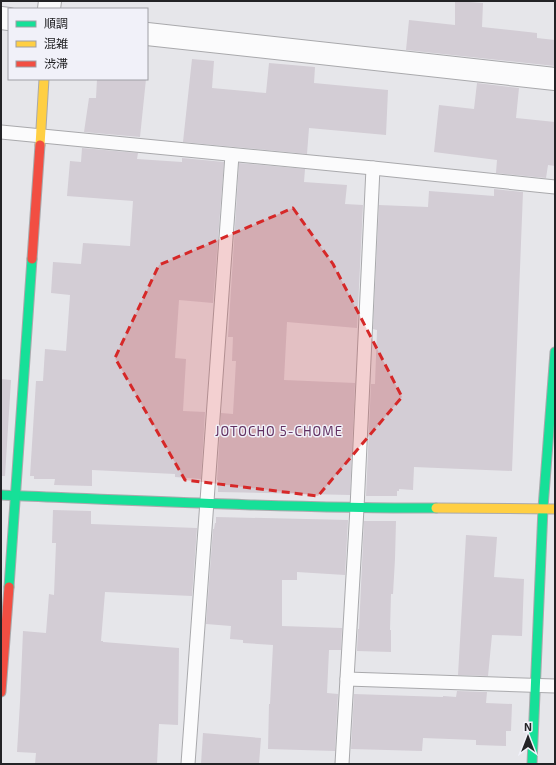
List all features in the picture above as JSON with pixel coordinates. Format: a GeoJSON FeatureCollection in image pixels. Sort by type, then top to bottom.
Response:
{"type":"FeatureCollection","features":[{"type":"Feature","properties":{"kind":"street"},"geometry":{"type":"LineString","coordinates":[[148,34],[555,79]]}},
{"type":"Feature","properties":{"kind":"street"},"geometry":{"type":"LineString","coordinates":[[1,692],[16,496],[44,80]]}},
{"type":"Feature","properties":{"kind":"street"},"geometry":{"type":"LineString","coordinates":[[532,764],[543,508],[555,352]]}},
{"type":"Feature","properties":{"kind":"street"},"geometry":{"type":"LineString","coordinates":[[1,495],[208,504],[357,508],[555,509]]}},
{"type":"Feature","properties":{"kind":"lane"},"geometry":{"type":"LineString","coordinates":[[1,132],[555,187]]}},
{"type":"Feature","properties":{"kind":"lane"},"geometry":{"type":"LineString","coordinates":[[188,764],[208,504],[232,155]]}},
{"type":"Feature","properties":{"kind":"lane"},"geometry":{"type":"LineString","coordinates":[[342,764],[357,508],[373,168]]}},
{"type":"Feature","properties":{"kind":"lane"},"geometry":{"type":"LineString","coordinates":[[347,679],[555,686]]}},
{"type":"Feature","properties":{"kind":"highlighted area"},"geometry":{"type":"Polygon","coordinates":[[[293,208],[333,264],[402,397],[318,496],[185,480],[115,358],[159,265],[293,208]]]}},
{"type":"Feature","properties":{"kind":"building"},"geometry":{"type":"Polygon","coordinates":[[[455,1],[483,3],[482,27],[537,33],[537,38],[555,40],[555,66],[406,50],[409,20],[455,25],[455,1]]]}},
{"type":"Feature","properties":{"kind":"building"},"geometry":{"type":"Polygon","coordinates":[[[192,59],[214,61],[212,88],[266,93],[269,63],[315,67],[314,83],[388,90],[386,135],[309,128],[307,154],[183,142],[192,59]]]}},
{"type":"Feature","properties":{"kind":"building"},"geometry":{"type":"Polygon","coordinates":[[[97,80],[146,80],[140,137],[84,132],[89,98],[96,98],[97,80]]]}},
{"type":"Feature","properties":{"kind":"building"},"geometry":{"type":"Polygon","coordinates":[[[477,83],[519,88],[516,118],[555,122],[555,166],[548,165],[546,178],[496,173],[497,160],[434,152],[439,105],[474,109],[477,83]]]}},
{"type":"Feature","properties":{"kind":"building"},"geometry":{"type":"Polygon","coordinates":[[[82,148],[138,153],[137,159],[182,162],[182,158],[224,162],[213,303],[179,300],[175,358],[186,359],[183,411],[205,412],[201,479],[175,477],[175,474],[92,470],[92,486],[54,485],[55,479],[34,479],[34,476],[30,476],[36,381],[43,381],[45,349],[66,351],[70,295],[51,293],[53,262],[81,264],[83,243],[130,246],[133,201],[67,196],[70,161],[81,162],[82,148]]]}},
{"type":"Feature","properties":{"kind":"building"},"geometry":{"type":"Polygon","coordinates":[[[239,163],[305,169],[304,182],[347,185],[345,204],[363,205],[357,328],[287,322],[284,380],[355,383],[350,495],[218,492],[217,480],[221,413],[233,414],[236,361],[232,361],[233,337],[228,337],[239,163]]]}},
{"type":"Feature","properties":{"kind":"building"},"geometry":{"type":"Polygon","coordinates":[[[494,189],[523,192],[512,471],[414,467],[413,490],[399,489],[399,491],[397,491],[397,496],[366,496],[371,384],[375,384],[377,330],[373,329],[379,205],[428,207],[429,191],[494,196],[494,189]]]}},
{"type":"Feature","properties":{"kind":"building"},"geometry":{"type":"Polygon","coordinates":[[[1,379],[11,380],[5,476],[1,476],[1,379]]]}},
{"type":"Feature","properties":{"kind":"building"},"geometry":{"type":"Polygon","coordinates":[[[53,510],[91,511],[91,524],[197,528],[192,596],[105,592],[101,641],[179,648],[178,725],[159,724],[157,764],[35,764],[36,753],[17,752],[23,631],[46,633],[49,594],[54,595],[56,543],[52,543],[53,510]]]}},
{"type":"Feature","properties":{"kind":"building"},"geometry":{"type":"Polygon","coordinates":[[[216,517],[348,520],[345,575],[297,572],[297,580],[282,580],[282,626],[342,628],[341,650],[329,650],[327,693],[338,694],[335,751],[268,749],[273,645],[243,643],[243,640],[230,639],[231,626],[206,624],[213,529],[216,523],[216,517]]]}},
{"type":"Feature","properties":{"kind":"building"},"geometry":{"type":"Polygon","coordinates":[[[364,521],[396,521],[393,594],[391,594],[391,652],[357,651],[364,521]]]}},
{"type":"Feature","properties":{"kind":"building"},"geometry":{"type":"Polygon","coordinates":[[[466,535],[497,537],[494,577],[524,579],[522,636],[492,635],[488,676],[458,675],[466,535]]]}},
{"type":"Feature","properties":{"kind":"building"},"geometry":{"type":"Polygon","coordinates":[[[457,691],[487,692],[486,703],[512,704],[511,731],[506,731],[506,746],[476,745],[476,740],[423,738],[422,751],[351,749],[354,694],[456,697],[457,691]]]}},
{"type":"Feature","properties":{"kind":"building"},"geometry":{"type":"Polygon","coordinates":[[[203,733],[261,738],[259,764],[201,764],[203,733]]]}},
{"type":"Feature","properties":{"kind":"traffic: fast"},"geometry":{"type":"LineString","coordinates":[[9,587],[32,259]]}},
{"type":"Feature","properties":{"kind":"traffic: fast"},"geometry":{"type":"LineString","coordinates":[[532,764],[543,508],[555,352]]}},
{"type":"Feature","properties":{"kind":"traffic: fast"},"geometry":{"type":"LineString","coordinates":[[1,495],[164,502],[436,508]]}},
{"type":"Feature","properties":{"kind":"traffic: slow"},"geometry":{"type":"LineString","coordinates":[[40,145],[44,80]]}},
{"type":"Feature","properties":{"kind":"traffic: slow"},"geometry":{"type":"LineString","coordinates":[[436,508],[555,509]]}},
{"type":"Feature","properties":{"kind":"traffic: jam"},"geometry":{"type":"LineString","coordinates":[[32,259],[40,145]]}},
{"type":"Feature","properties":{"kind":"traffic: jam"},"geometry":{"type":"LineString","coordinates":[[1,692],[9,587]]}},
{"type":"Feature","properties":{"kind":"district","name":"JOTOCHO 5-CHOME"},"geometry":{"type":"Point","coordinates":[279,431]}}]}
